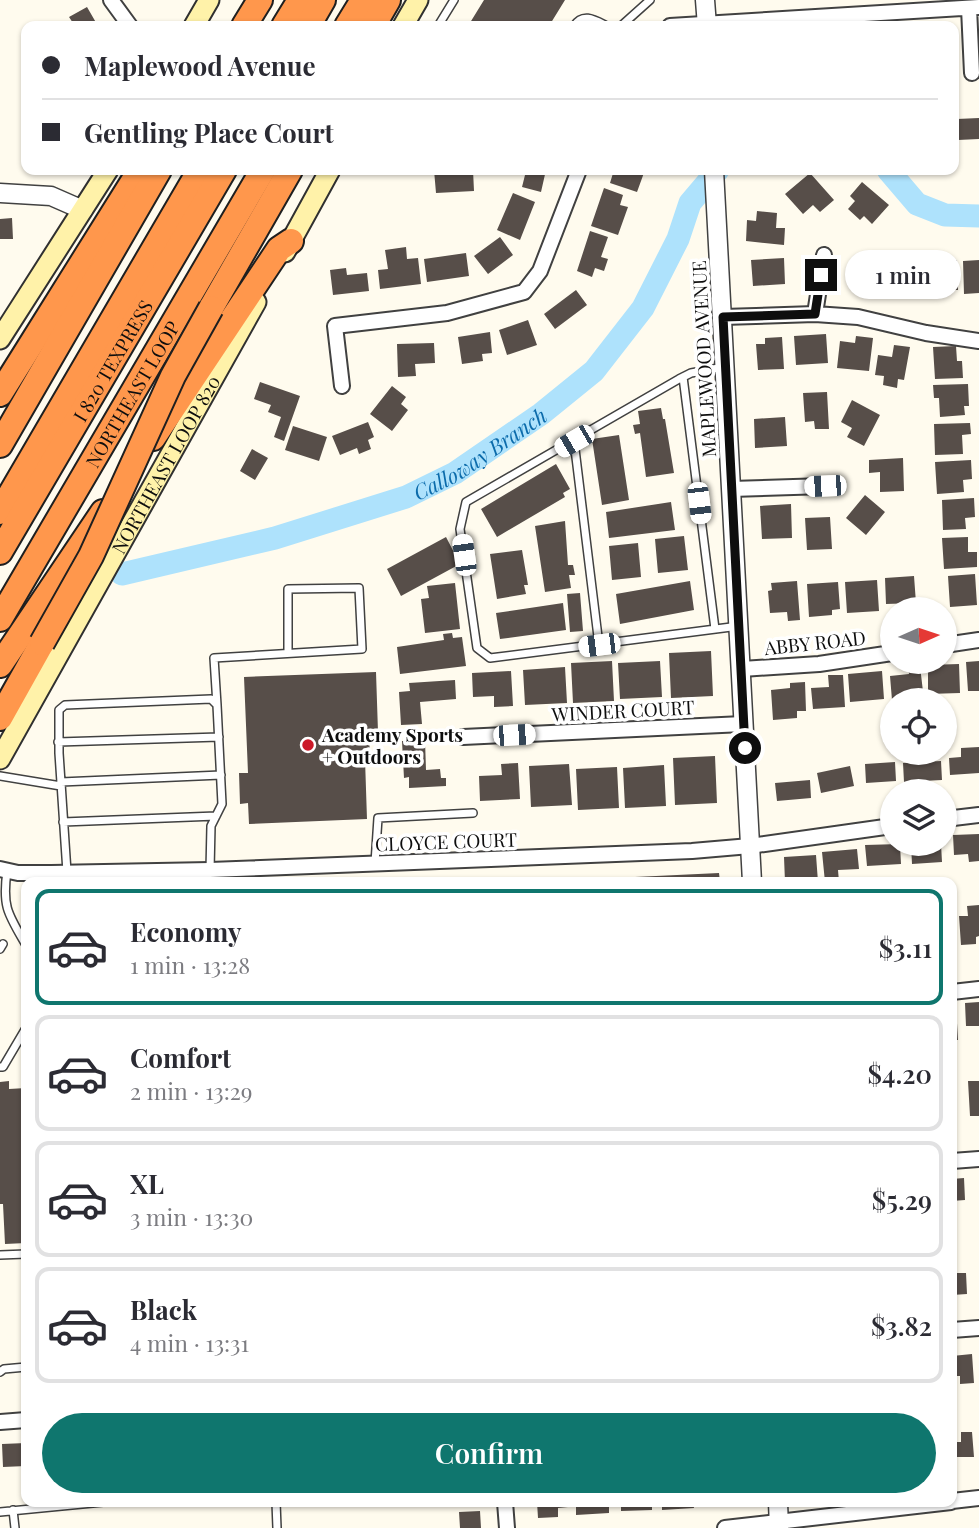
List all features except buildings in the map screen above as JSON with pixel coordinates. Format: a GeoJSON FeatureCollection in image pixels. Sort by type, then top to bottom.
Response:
{"type":"FeatureCollection","features":[{"type":"Feature","properties":{"kind":"highway"},"geometry":{"type":"LineString","coordinates":[[247,21],[260,0]]}},
{"type":"Feature","properties":{"kind":"highway"},"geometry":{"type":"LineString","coordinates":[[287,21],[300,0]]}},
{"type":"Feature","properties":{"kind":"highway"},"geometry":{"type":"LineString","coordinates":[[311,21],[323,0]]}},
{"type":"Feature","properties":{"kind":"highway"},"geometry":{"type":"LineString","coordinates":[[350,21],[363,0]]}},
{"type":"Feature","properties":{"kind":"highway"},"geometry":{"type":"LineString","coordinates":[[376,21],[388,0]]}},
{"type":"Feature","properties":{"kind":"highway"},"geometry":{"type":"LineString","coordinates":[[0,394],[134,180],[141,175]]}},
{"type":"Feature","properties":{"kind":"highway"},"geometry":{"type":"LineString","coordinates":[[0,445],[156,175]]}},
{"type":"Feature","properties":{"kind":"highway","name":"I 820 TEXPRESS"},"geometry":{"type":"LineString","coordinates":[[0,512],[197,175]]}},
{"type":"Feature","properties":{"kind":"highway","name":"I 820 TEXPRESS"},"geometry":{"type":"LineString","coordinates":[[0,552],[220,175]]}},
{"type":"Feature","properties":{"kind":"highway","name":"NORTHEAST LOOP"},"geometry":{"type":"LineString","coordinates":[[0,619],[260,175]]}},
{"type":"Feature","properties":{"kind":"highway"},"geometry":{"type":"LineString","coordinates":[[0,718],[53,643],[173,376],[287,175]]}},
{"type":"Feature","properties":{"kind":"highway"},"geometry":{"type":"LineString","coordinates":[[0,665],[279,248],[291,241]]}},
{"type":"Feature","properties":{"kind":"main road"},"geometry":{"type":"LineString","coordinates":[[197,21],[209,0]]}},
{"type":"Feature","properties":{"kind":"main road"},"geometry":{"type":"LineString","coordinates":[[406,21],[418,0]]}},
{"type":"Feature","properties":{"kind":"main road"},"geometry":{"type":"LineString","coordinates":[[0,339],[105,175]]}},
{"type":"Feature","properties":{"kind":"main road","name":"NORTHEAST LOOP 820"},"geometry":{"type":"LineString","coordinates":[[0,759],[53,643],[117,548],[327,175]]}},
{"type":"Feature","properties":{"kind":"street"},"geometry":{"type":"LineString","coordinates":[[111,0],[126,21]]}},
{"type":"Feature","properties":{"kind":"street"},"geometry":{"type":"LineString","coordinates":[[705,0],[707,21]]}},
{"type":"Feature","properties":{"kind":"street"},"geometry":{"type":"LineString","coordinates":[[757,21],[974,8],[972,73]]}},
{"type":"Feature","properties":{"kind":"street"},"geometry":{"type":"LineString","coordinates":[[342,386],[335,326],[447,313],[524,292],[540,271],[577,175]]}},
{"type":"Feature","properties":{"kind":"street","name":"MAPLEWOOD AVENUE"},"geometry":{"type":"LineString","coordinates":[[714,175],[752,877]]}},
{"type":"Feature","properties":{"kind":"street"},"geometry":{"type":"LineString","coordinates":[[0,193],[51,196],[83,211]]}},
{"type":"Feature","properties":{"kind":"street"},"geometry":{"type":"LineString","coordinates":[[815,314],[824,255]]}},
{"type":"Feature","properties":{"kind":"street"},"geometry":{"type":"LineString","coordinates":[[723,317],[815,314],[858,317],[926,333],[979,341]]}},
{"type":"Feature","properties":{"kind":"street"},"geometry":{"type":"LineString","coordinates":[[731,489],[825,486]]}},
{"type":"Feature","properties":{"kind":"street"},"geometry":{"type":"LineString","coordinates":[[957,643],[979,640]]}},
{"type":"Feature","properties":{"kind":"street","name":"ABBY ROAD"},"geometry":{"type":"LineString","coordinates":[[742,670],[818,664],[880,655]]}},
{"type":"Feature","properties":{"kind":"street","name":"WINDER COURT"},"geometry":{"type":"LineString","coordinates":[[463,737],[743,724]]}},
{"type":"Feature","properties":{"kind":"street"},"geometry":{"type":"LineString","coordinates":[[957,818],[979,815]]}},
{"type":"Feature","properties":{"kind":"street","name":"CLOYCE COURT"},"geometry":{"type":"LineString","coordinates":[[4,870],[121,877],[210,876],[375,863],[750,846],[880,828]]}},
{"type":"Feature","properties":{"kind":"street"},"geometry":{"type":"LineString","coordinates":[[957,991],[979,989]]}},
{"type":"Feature","properties":{"kind":"street"},"geometry":{"type":"LineString","coordinates":[[957,1161],[979,1159]]}},
{"type":"Feature","properties":{"kind":"street"},"geometry":{"type":"LineString","coordinates":[[957,1330],[979,1328]]}},
{"type":"Feature","properties":{"kind":"street"},"geometry":{"type":"LineString","coordinates":[[0,1422],[21,1420]]}},
{"type":"Feature","properties":{"kind":"street"},"geometry":{"type":"LineString","coordinates":[[957,1500],[979,1498]]}},
{"type":"Feature","properties":{"kind":"street"},"geometry":{"type":"LineString","coordinates":[[505,1507],[507,1528]]}},
{"type":"Feature","properties":{"kind":"street"},"geometry":{"type":"LineString","coordinates":[[778,1507],[779,1525]]}},
{"type":"Feature","properties":{"kind":"street"},"geometry":{"type":"LineString","coordinates":[[725,1528],[779,1525],[908,1507]]}},
{"type":"Feature","properties":{"kind":"lane"},"geometry":{"type":"LineString","coordinates":[[441,21],[454,0]]}},
{"type":"Feature","properties":{"kind":"lane"},"geometry":{"type":"LineString","coordinates":[[627,21],[650,0]]}},
{"type":"Feature","properties":{"kind":"lane"},"geometry":{"type":"LineString","coordinates":[[577,21],[584,17],[597,21]]}},
{"type":"Feature","properties":{"kind":"lane"},"geometry":{"type":"LineString","coordinates":[[725,367],[682,377],[466,502],[460,529],[477,648],[490,658],[739,625]]}},
{"type":"Feature","properties":{"kind":"lane"},"geometry":{"type":"LineString","coordinates":[[682,377],[715,629]]}},
{"type":"Feature","properties":{"kind":"lane"},"geometry":{"type":"LineString","coordinates":[[574,441],[599,645]]}},
{"type":"Feature","properties":{"kind":"lane"},"geometry":{"type":"LineString","coordinates":[[210,876],[211,827],[222,804],[214,658],[362,649],[359,588],[288,589],[288,653]]}},
{"type":"Feature","properties":{"kind":"lane"},"geometry":{"type":"LineString","coordinates":[[66,873],[58,742],[59,710],[65,705],[211,699],[217,705]]}},
{"type":"Feature","properties":{"kind":"lane"},"geometry":{"type":"LineString","coordinates":[[58,742],[219,737]]}},
{"type":"Feature","properties":{"kind":"lane"},"geometry":{"type":"LineString","coordinates":[[0,776],[61,784],[221,775]]}},
{"type":"Feature","properties":{"kind":"lane"},"geometry":{"type":"LineString","coordinates":[[375,863],[378,818],[473,813]]}},
{"type":"Feature","properties":{"kind":"lane"},"geometry":{"type":"LineString","coordinates":[[63,822],[216,816]]}},
{"type":"Feature","properties":{"kind":"lane"},"geometry":{"type":"LineString","coordinates":[[4,870],[4,897],[21,935]]}},
{"type":"Feature","properties":{"kind":"lane"},"geometry":{"type":"LineString","coordinates":[[0,1067],[21,1036]]}},
{"type":"Feature","properties":{"kind":"lane"},"geometry":{"type":"LineString","coordinates":[[0,1255],[21,1254]]}},
{"type":"Feature","properties":{"kind":"lane"},"geometry":{"type":"LineString","coordinates":[[0,1372],[21,1367]]}},
{"type":"Feature","properties":{"kind":"lane"},"geometry":{"type":"LineString","coordinates":[[0,1511],[47,1507]]}},
{"type":"Feature","properties":{"kind":"lane"},"geometry":{"type":"LineString","coordinates":[[276,1507],[277,1528]]}},
{"type":"Feature","properties":{"kind":"lane"},"geometry":{"type":"LineString","coordinates":[[13,1510],[15,1528]]}},
{"type":"Feature","properties":{"kind":"waterway","name":"Calloway Branch"},"geometry":{"type":"LineString","coordinates":[[122,574],[275,538],[406,497],[455,473],[541,414],[594,371],[643,308],[678,239],[690,203],[714,175]]}},
{"type":"Feature","properties":{"kind":"waterway","name":"Calloway Branch"},"geometry":{"type":"LineString","coordinates":[[892,175],[917,204],[945,215],[979,216]]}},
{"type":"Feature","properties":{"kind":"place","name":"Academy Sports + Outdoors"},"geometry":{"type":"Point","coordinates":[308,745]}},
{"type":"Feature","properties":{"kind":"route"},"geometry":{"type":"LineString","coordinates":[[745,748],[723,317],[815,314],[821,275]]}}]}
